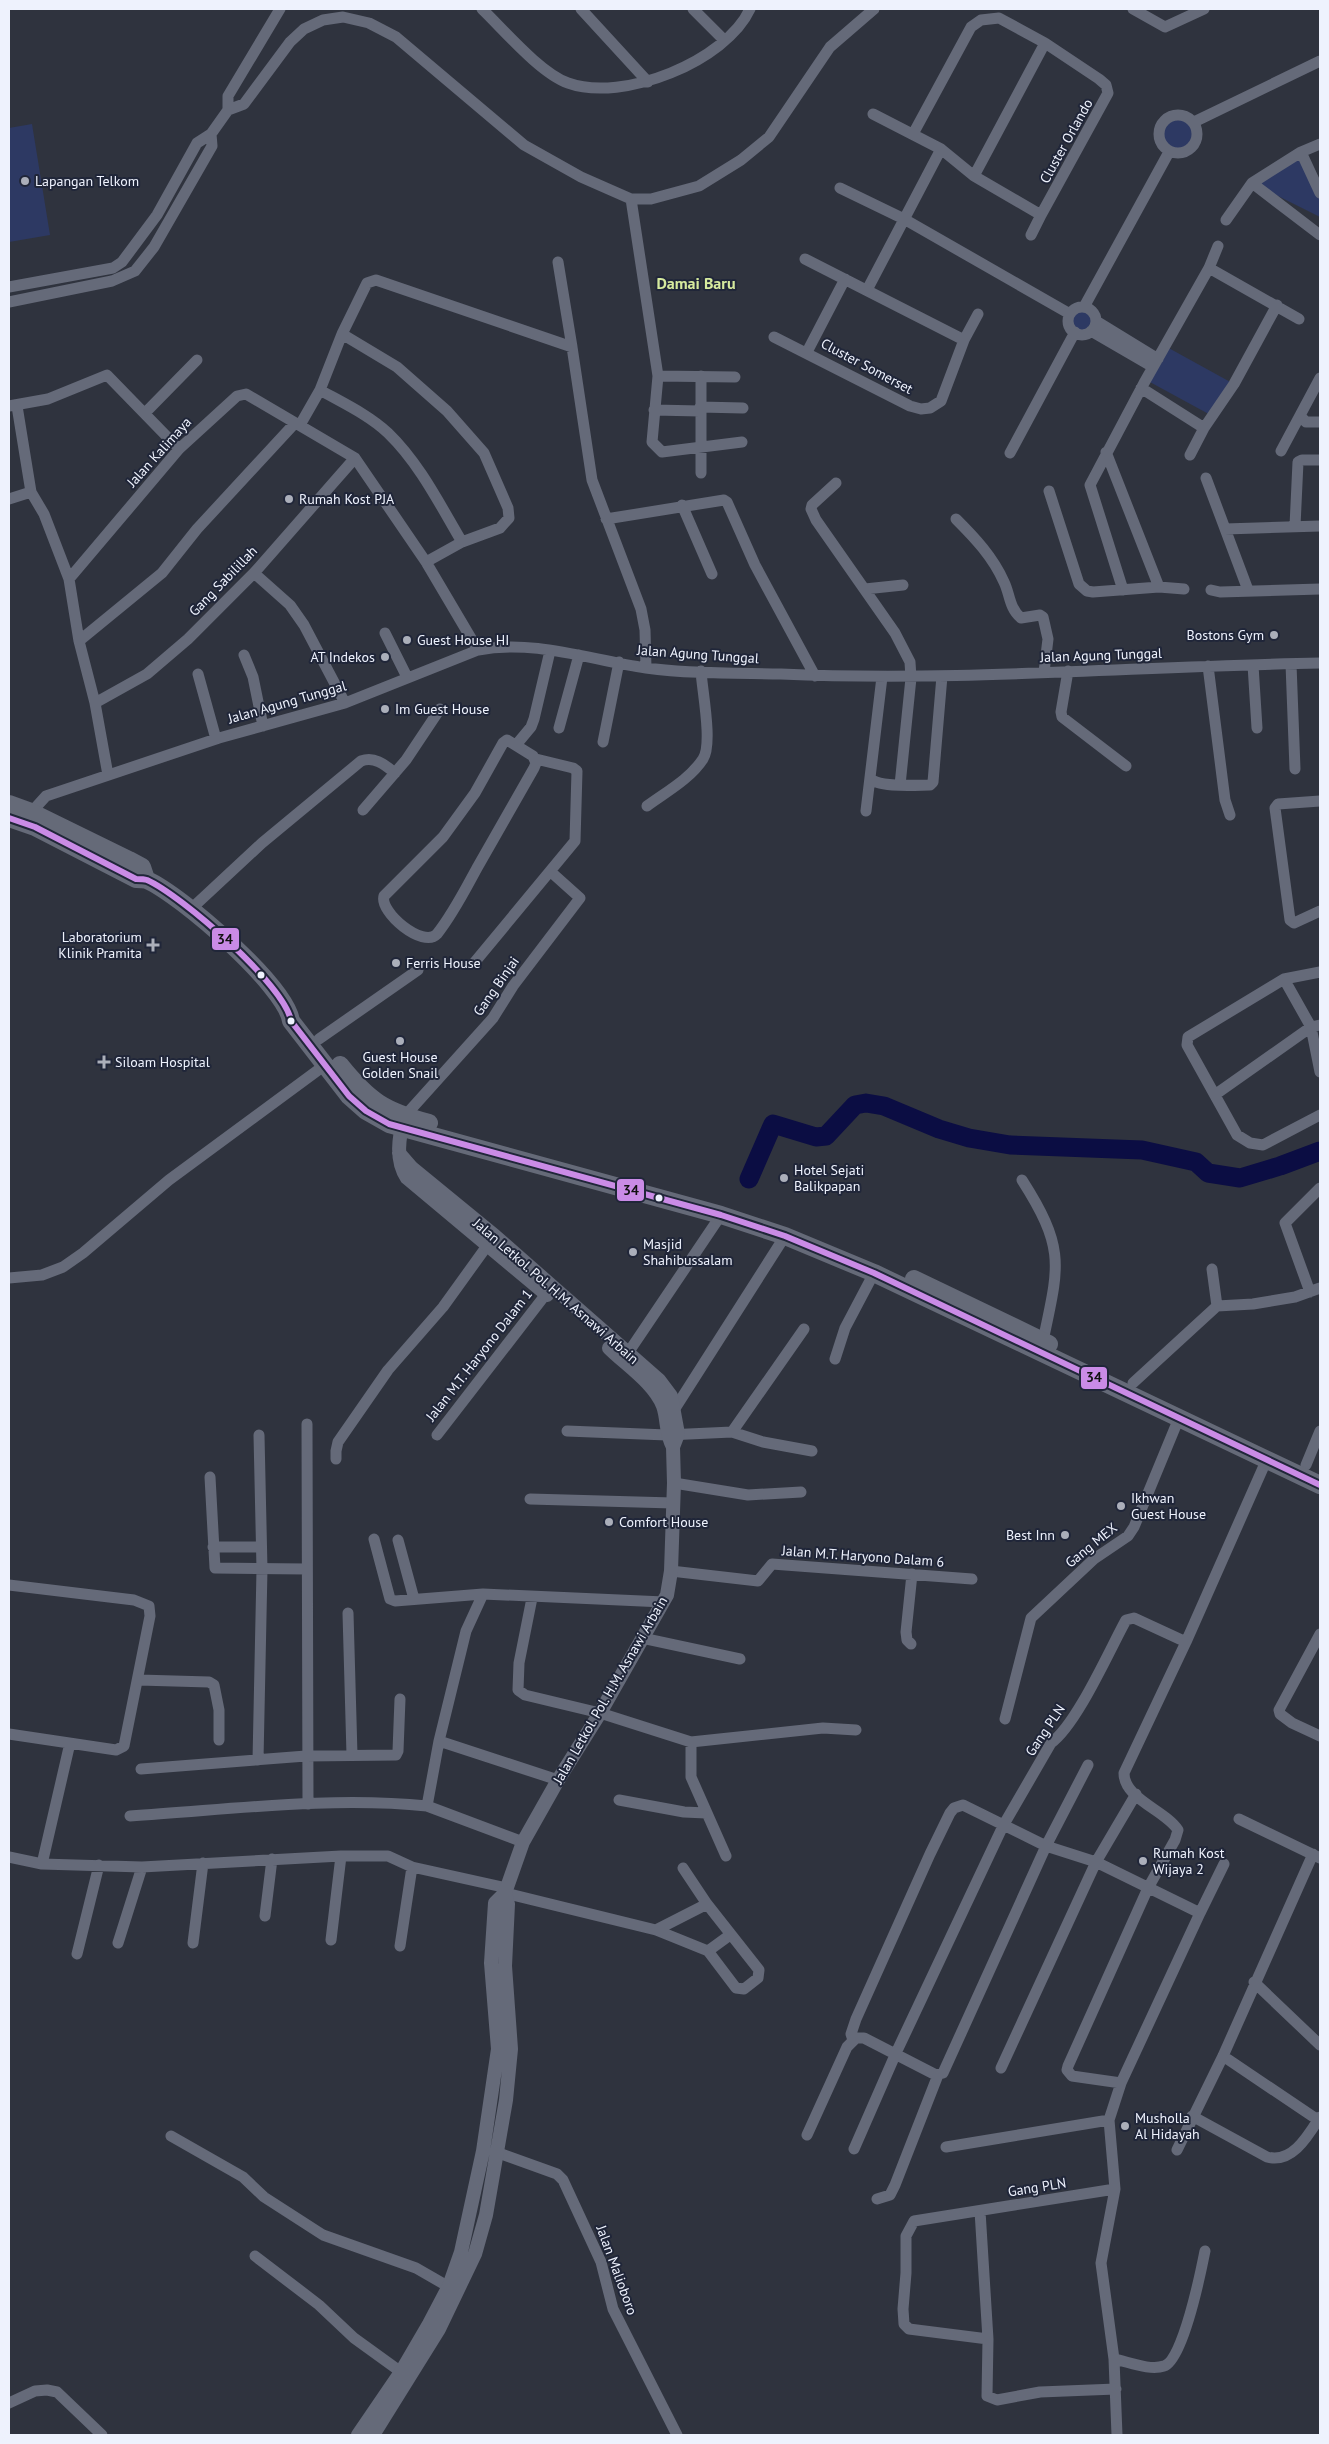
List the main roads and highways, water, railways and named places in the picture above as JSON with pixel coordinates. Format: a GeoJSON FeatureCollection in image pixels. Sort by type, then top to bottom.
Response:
{"type":"FeatureCollection","features":[{"type":"Feature","properties":{"kind":"main road"},"geometry":{"type":"LineString","coordinates":[[9,804],[21,817],[35,826],[136,879],[146,879],[191,909],[259,972],[280,996],[289,1012],[291,1022],[325,1066],[358,1105],[373,1115],[728,1214],[800,1229],[886,1266],[1313,1469]]}},
{"type":"Feature","properties":{"kind":"main road"},"geometry":{"type":"LineString","coordinates":[[289,1012],[299,1014],[363,1092],[403,1122]]}},
{"type":"Feature","properties":{"kind":"main road"},"geometry":{"type":"LineString","coordinates":[[728,1214],[874,1273],[1320,1485]]}},
{"type":"Feature","properties":{"kind":"waterway"},"geometry":{"type":"LineString","coordinates":[[749,1179],[773,1124],[816,1137],[826,1136],[855,1105],[866,1103],[884,1106],[939,1129],[969,1138],[1010,1145],[1142,1150],[1196,1162],[1208,1173],[1240,1178],[1320,1151]]}},
{"type":"Feature","properties":{"kind":"place","name":"Lapangan Telkom"},"geometry":{"type":"Point","coordinates":[25,181]}},
{"type":"Feature","properties":{"kind":"place","name":"Rumah Kost PJA"},"geometry":{"type":"Point","coordinates":[289,499]}},
{"type":"Feature","properties":{"kind":"place","name":"Bostons Gym"},"geometry":{"type":"Point","coordinates":[1274,635]}},
{"type":"Feature","properties":{"kind":"place","name":"Guest House HI"},"geometry":{"type":"Point","coordinates":[407,640]}},
{"type":"Feature","properties":{"kind":"place","name":"AT Indekos"},"geometry":{"type":"Point","coordinates":[385,657]}},
{"type":"Feature","properties":{"kind":"place","name":"Im Guest House"},"geometry":{"type":"Point","coordinates":[385,709]}},
{"type":"Feature","properties":{"kind":"place","name":"Laboratorium Klinik Pramita"},"geometry":{"type":"Point","coordinates":[153,945]}},
{"type":"Feature","properties":{"kind":"place","name":"Ferris House"},"geometry":{"type":"Point","coordinates":[396,963]}},
{"type":"Feature","properties":{"kind":"place","name":"Guest House Golden Snail"},"geometry":{"type":"Point","coordinates":[400,1041]}},
{"type":"Feature","properties":{"kind":"place","name":"Siloam Hospital"},"geometry":{"type":"Point","coordinates":[104,1062]}},
{"type":"Feature","properties":{"kind":"place","name":"Hotel Sejati Balikpapan"},"geometry":{"type":"Point","coordinates":[784,1178]}},
{"type":"Feature","properties":{"kind":"place","name":"Masjid Shahibussalam"},"geometry":{"type":"Point","coordinates":[633,1252]}},
{"type":"Feature","properties":{"kind":"place","name":"Ikhwan Guest House"},"geometry":{"type":"Point","coordinates":[1121,1506]}},
{"type":"Feature","properties":{"kind":"place","name":"Comfort House"},"geometry":{"type":"Point","coordinates":[609,1522]}},
{"type":"Feature","properties":{"kind":"place","name":"Best Inn"},"geometry":{"type":"Point","coordinates":[1065,1535]}},
{"type":"Feature","properties":{"kind":"place","name":"Rumah Kost Wijaya 2"},"geometry":{"type":"Point","coordinates":[1143,1861]}},
{"type":"Feature","properties":{"kind":"place","name":"Musholla Al Hidayah"},"geometry":{"type":"Point","coordinates":[1125,2126]}},
{"type":"Feature","properties":{"kind":"district","name":"Damai Baru"},"geometry":{"type":"Point","coordinates":[696,283]}}]}
